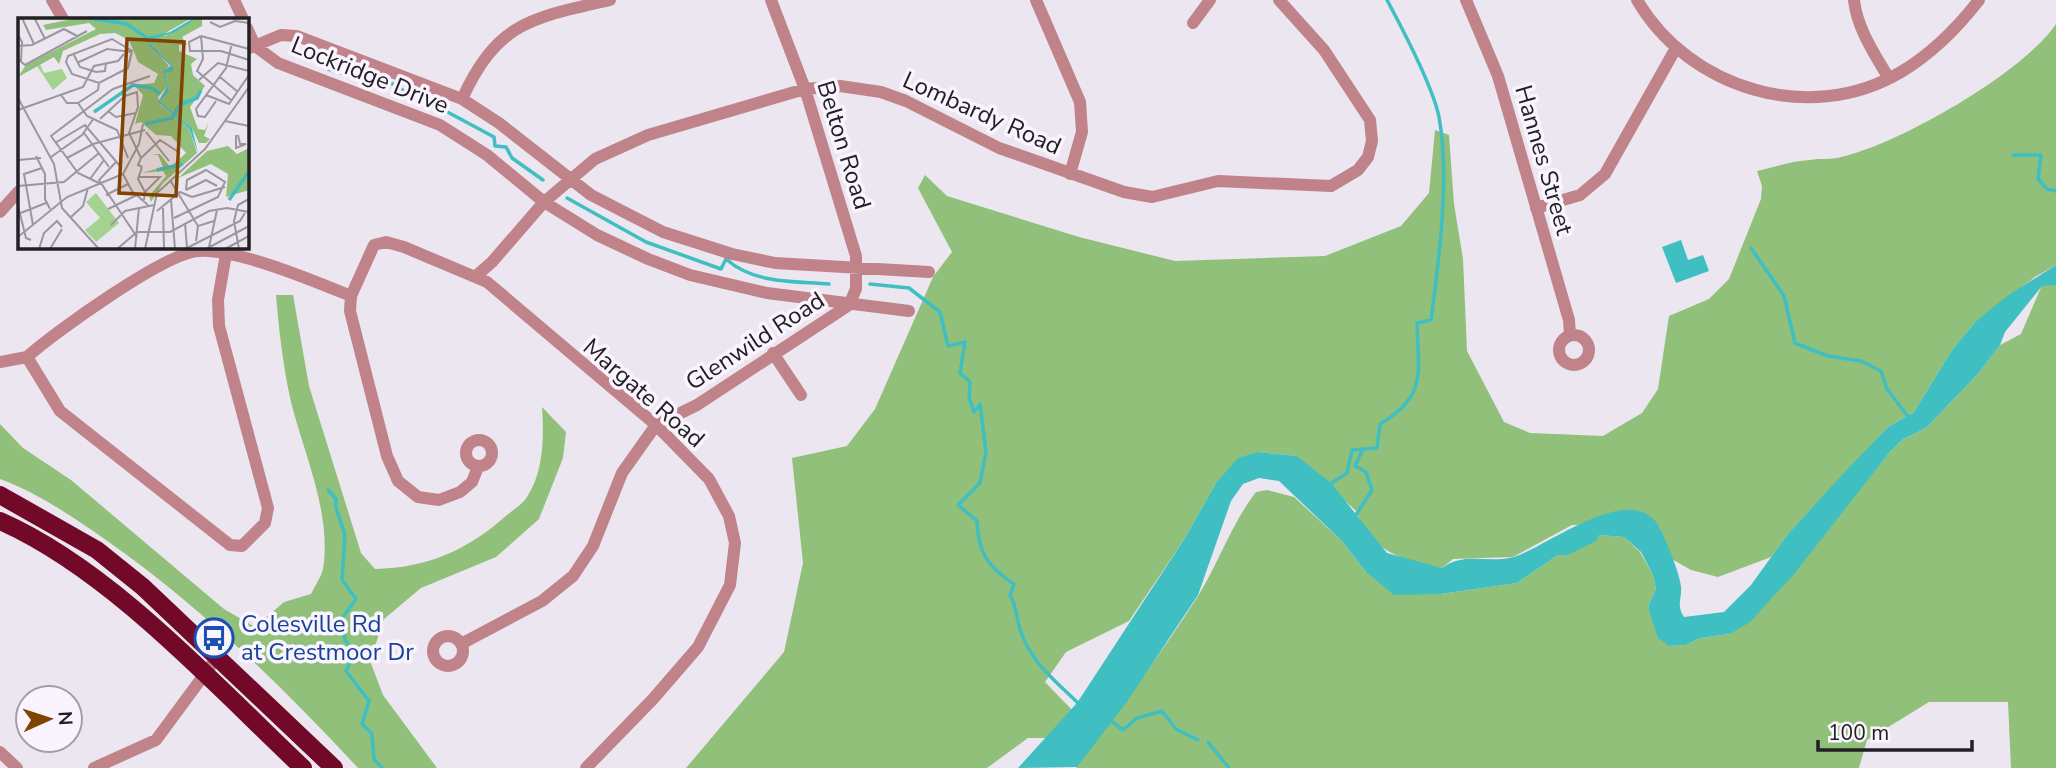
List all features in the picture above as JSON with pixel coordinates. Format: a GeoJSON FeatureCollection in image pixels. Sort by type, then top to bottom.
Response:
{"type":"FeatureCollection","features":[{"type":"Feature","properties":{"kind":"highway"},"geometry":{"type":"LineString","coordinates":[[0,495],[97,550],[143,587],[334,768]]}},
{"type":"Feature","properties":{"kind":"highway"},"geometry":{"type":"LineString","coordinates":[[0,522],[67,558],[113,592],[303,768]]}},
{"type":"Feature","properties":{"kind":"street"},"geometry":{"type":"LineString","coordinates":[[52,0],[62,18]]}},
{"type":"Feature","properties":{"kind":"street"},"geometry":{"type":"LineString","coordinates":[[234,0],[243,18]]}},
{"type":"Feature","properties":{"kind":"street"},"geometry":{"type":"LineString","coordinates":[[462,99],[482,59],[512,30],[544,15],[610,0]]}},
{"type":"Feature","properties":{"kind":"street","name":"Belton Road"},"geometry":{"type":"LineString","coordinates":[[771,0],[805,89],[858,269],[856,289],[849,305]]}},
{"type":"Feature","properties":{"kind":"street"},"geometry":{"type":"LineString","coordinates":[[1037,0],[1080,102],[1082,132],[1070,174]]}},
{"type":"Feature","properties":{"kind":"street"},"geometry":{"type":"LineString","coordinates":[[1193,23],[1210,0]]}},
{"type":"Feature","properties":{"kind":"street","name":"Lombardy Road"},"geometry":{"type":"LineString","coordinates":[[476,276],[492,262],[544,202],[595,159],[648,135],[805,89],[840,86],[881,92],[906,101],[999,148],[1124,192],[1152,197],[1218,181],[1331,186],[1358,170],[1368,157],[1372,141],[1370,120],[1324,50],[1294,12],[1279,0]]}},
{"type":"Feature","properties":{"kind":"street","name":"Hannes Street"},"geometry":{"type":"LineString","coordinates":[[1466,0],[1498,76],[1569,320],[1570,335]]}},
{"type":"Feature","properties":{"kind":"street"},"geometry":{"type":"LineString","coordinates":[[1637,0],[1662,35],[1721,79],[1779,95],[1835,94],[1888,77],[1927,53],[1963,20],[1979,0]]}},
{"type":"Feature","properties":{"kind":"street"},"geometry":{"type":"LineString","coordinates":[[1854,0],[1866,38],[1888,77]]}},
{"type":"Feature","properties":{"kind":"street","name":"Lockridge Drive"},"geometry":{"type":"LineString","coordinates":[[251,47],[281,36],[298,36],[462,99],[499,123],[591,195],[651,226],[711,248],[775,263],[929,272]]}},
{"type":"Feature","properties":{"kind":"street","name":"Lockridge Drive"},"geometry":{"type":"LineString","coordinates":[[251,47],[278,63],[420,117],[459,135],[544,202],[597,235],[690,275],[767,293],[909,311]]}},
{"type":"Feature","properties":{"kind":"street"},"geometry":{"type":"LineString","coordinates":[[1536,208],[1580,195],[1605,174],[1676,48]]}},
{"type":"Feature","properties":{"kind":"street"},"geometry":{"type":"LineString","coordinates":[[0,212],[18,192]]}},
{"type":"Feature","properties":{"kind":"street","name":"Margate Road"},"geometry":{"type":"LineString","coordinates":[[351,296],[374,246],[386,242],[476,276],[656,425],[709,479],[719,495],[735,543],[730,585],[698,647],[653,699],[586,768]]}},
{"type":"Feature","properties":{"kind":"street"},"geometry":{"type":"LineString","coordinates":[[0,362],[27,357],[167,259],[199,250],[226,254],[351,296],[350,312],[362,360],[387,456],[398,481],[418,497],[439,500],[450,498],[472,482],[478,467]]}},
{"type":"Feature","properties":{"kind":"street"},"geometry":{"type":"LineString","coordinates":[[27,357],[60,411],[230,545],[242,546],[265,523],[268,508],[219,326],[218,300],[226,254]]}},
{"type":"Feature","properties":{"kind":"street","name":"Glenwild Road"},"geometry":{"type":"LineString","coordinates":[[461,644],[542,601],[573,576],[593,546],[622,473],[656,425],[696,405],[849,305]]}},
{"type":"Feature","properties":{"kind":"street"},"geometry":{"type":"LineString","coordinates":[[773,353],[801,395]]}},
{"type":"Feature","properties":{"kind":"street"},"geometry":{"type":"LineString","coordinates":[[94,768],[156,740],[218,656]]}},
{"type":"Feature","properties":{"kind":"street"},"geometry":{"type":"LineString","coordinates":[[0,752],[18,768]]}},
{"type":"Feature","properties":{"kind":"green space"},"geometry":{"type":"Polygon","coordinates":[[[2056,24],[2056,265],[2035,277],[1977,320],[1952,350],[1914,412],[1888,427],[1787,535],[1771,557],[1718,577],[1691,570],[1670,558],[1657,523],[1572,525],[1513,557],[1453,559],[1442,568],[1402,558],[1380,545],[1363,525],[1356,511],[1297,456],[1258,452],[1216,483],[1185,538],[1129,621],[1066,652],[1045,682],[1072,710],[1048,738],[1028,738],[987,768],[686,768],[784,652],[803,563],[792,458],[847,446],[875,409],[933,277],[952,252],[918,188],[925,175],[947,196],[1079,237],[1175,261],[1325,256],[1401,226],[1429,193],[1435,130],[1449,135],[1454,204],[1463,259],[1467,351],[1504,422],[1530,433],[1603,436],[1642,413],[1658,389],[1669,316],[1709,299],[1729,279],[1761,199],[1762,186],[1757,171],[1814,159],[1841,157],[1894,138],[1989,84],[2017,64],[2056,24]]]}},
{"type":"Feature","properties":{"kind":"green space"},"geometry":{"type":"Polygon","coordinates":[[[2042,285],[2056,285],[2056,768],[2011,768],[2008,702],[1929,702],[1867,740],[1859,768],[1076,768],[1184,618],[1256,492],[1267,490],[1294,497],[1342,541],[1366,572],[1441,594],[1517,583],[1558,555],[1568,555],[1599,535],[1624,537],[1640,552],[1653,575],[1656,589],[1648,607],[1669,646],[1686,645],[1700,638],[1730,634],[1771,599],[1889,453],[1902,440],[1926,428],[1977,375],[2000,345],[2021,334],[2042,285]]]}},
{"type":"Feature","properties":{"kind":"green space"},"geometry":{"type":"Polygon","coordinates":[[[276,295],[293,295],[309,386],[361,553],[375,569],[412,565],[446,555],[477,538],[523,502],[533,487],[540,465],[542,407],[566,432],[563,458],[539,519],[496,557],[421,588],[384,619],[370,661],[383,695],[437,768],[358,768],[238,647],[174,591],[68,514],[42,498],[0,479],[0,424],[23,448],[71,480],[224,609],[255,627],[284,602],[311,594],[323,569],[324,527],[315,484],[288,389],[276,295]]]}},
{"type":"Feature","properties":{"kind":"water"},"geometry":{"type":"Polygon","coordinates":[[[1681,240],[1688,260],[1703,255],[1709,271],[1676,283],[1662,247],[1681,240]]]}},
{"type":"Feature","properties":{"kind":"water"},"geometry":{"type":"Polygon","coordinates":[[[2056,265],[2056,285],[2042,286],[2005,332],[2000,345],[1977,375],[1926,428],[1902,440],[1889,453],[1794,574],[1750,622],[1730,634],[1700,638],[1686,645],[1669,646],[1658,638],[1648,607],[1656,589],[1653,575],[1641,552],[1624,537],[1599,535],[1596,541],[1568,555],[1558,555],[1517,583],[1441,594],[1394,595],[1366,572],[1342,541],[1279,481],[1259,478],[1243,484],[1231,501],[1198,595],[1126,703],[1077,767],[1018,768],[1077,703],[1185,538],[1216,483],[1238,458],[1258,452],[1297,456],[1331,483],[1387,553],[1442,568],[1459,560],[1514,557],[1606,514],[1626,510],[1643,512],[1656,522],[1671,554],[1680,581],[1680,605],[1684,617],[1724,612],[1751,585],[1787,535],[1842,475],[1888,427],[1914,412],[1952,350],[1977,320],[2010,294],[2056,265]]]}},
{"type":"Feature","properties":{"kind":"waterway"},"geometry":{"type":"LineString","coordinates":[[1330,484],[1347,473],[1352,450],[1377,448],[1380,424],[1395,414],[1413,392],[1418,369],[1417,323],[1431,320],[1437,271],[1444,166],[1439,117],[1424,74],[1387,0]]}},
{"type":"Feature","properties":{"kind":"waterway"},"geometry":{"type":"LineString","coordinates":[[317,59],[328,69],[370,82],[394,84],[419,102],[440,108],[494,137],[495,146],[506,147],[512,158],[543,180]]}},
{"type":"Feature","properties":{"kind":"waterway"},"geometry":{"type":"LineString","coordinates":[[2013,155],[2041,155],[2038,179],[2047,189],[2056,191]]}},
{"type":"Feature","properties":{"kind":"waterway"},"geometry":{"type":"LineString","coordinates":[[567,198],[646,242],[721,269],[726,259],[761,277],[829,284]]}},
{"type":"Feature","properties":{"kind":"waterway"},"geometry":{"type":"LineString","coordinates":[[1751,248],[1784,296],[1795,343],[1828,356],[1861,361],[1881,371],[1887,389],[1909,418]]}},
{"type":"Feature","properties":{"kind":"waterway"},"geometry":{"type":"LineString","coordinates":[[870,284],[909,288],[940,312],[948,346],[965,342],[960,373],[970,382],[969,398],[974,412],[980,404],[986,452],[980,483],[958,505],[977,521],[982,551],[986,558],[1014,584],[1010,595],[1021,632],[1031,653],[1046,672],[1080,705]]}},
{"type":"Feature","properties":{"kind":"waterway"},"geometry":{"type":"LineString","coordinates":[[1354,518],[1372,490],[1366,472],[1355,466],[1363,449]]}},
{"type":"Feature","properties":{"kind":"waterway"},"geometry":{"type":"LineString","coordinates":[[328,490],[336,499],[336,508],[345,535],[342,580],[356,599],[342,618],[345,640],[355,652],[346,671],[369,701],[362,724],[372,734],[374,759],[382,768]]}},
{"type":"Feature","properties":{"kind":"waterway"},"geometry":{"type":"LineString","coordinates":[[1107,718],[1123,730],[1137,718],[1162,711],[1176,729],[1198,740]]}},
{"type":"Feature","properties":{"kind":"waterway"},"geometry":{"type":"LineString","coordinates":[[1208,742],[1229,768]]}},
{"type":"Feature","properties":{"kind":"place","name":"Colesville Rd at Crestmoor Dr"},"geometry":{"type":"Point","coordinates":[214,638]}}]}
